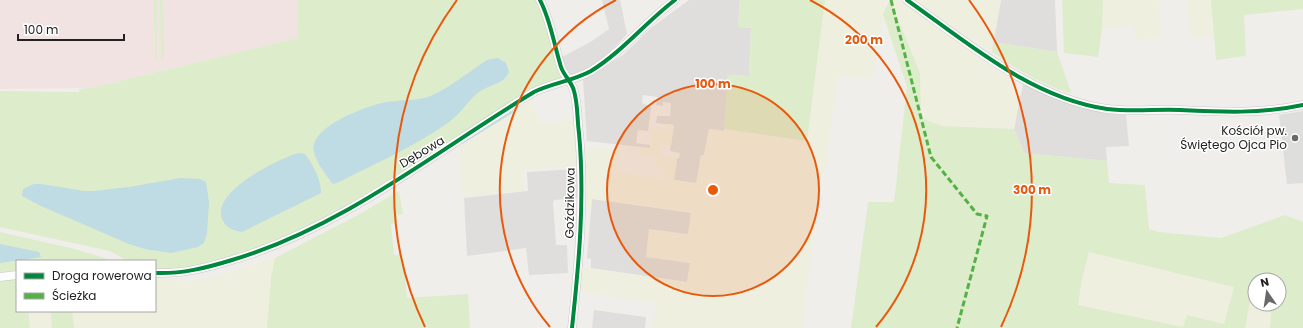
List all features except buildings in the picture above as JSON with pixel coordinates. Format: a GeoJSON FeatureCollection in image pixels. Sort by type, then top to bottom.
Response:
{"type":"FeatureCollection","features":[{"type":"Feature","properties":{"kind":"street","name":"Goździkowa"},"geometry":{"type":"LineString","coordinates":[[540,0],[548,19],[561,68],[574,89],[576,101],[582,180],[579,254],[572,328]]}},
{"type":"Feature","properties":{"kind":"street","name":"Dębowa"},"geometry":{"type":"LineString","coordinates":[[156,273],[178,274],[202,269],[262,251],[308,231],[347,211],[534,92],[596,68],[675,0]]}},
{"type":"Feature","properties":{"kind":"street"},"geometry":{"type":"LineString","coordinates":[[907,0],[1018,76],[1044,89],[1085,104],[1116,110],[1162,109],[1227,112],[1267,111],[1303,105]]}},
{"type":"Feature","properties":{"kind":"street"},"geometry":{"type":"LineString","coordinates":[[0,277],[16,275]]}},
{"type":"Feature","properties":{"kind":"shaded area"},"geometry":{"type":"Polygon","coordinates":[[[0,0],[298,0],[297,38],[91,88],[0,89],[0,0]]]}},
{"type":"Feature","properties":{"kind":"shaded area"},"geometry":{"type":"Polygon","coordinates":[[[602,0],[620,0],[627,34],[594,66],[573,78],[567,74],[562,57],[592,41],[609,29],[602,0]]]}},
{"type":"Feature","properties":{"kind":"shaded area"},"geometry":{"type":"Polygon","coordinates":[[[689,0],[740,0],[738,27],[751,28],[749,76],[728,75],[724,131],[709,129],[704,155],[701,155],[697,183],[674,180],[677,158],[679,159],[680,153],[670,151],[674,125],[656,123],[657,116],[670,116],[671,103],[663,102],[663,106],[656,105],[657,97],[643,95],[642,103],[651,107],[648,131],[638,130],[636,143],[650,145],[650,148],[587,141],[583,80],[623,55],[651,28],[689,0]]]}},
{"type":"Feature","properties":{"kind":"shaded area"},"geometry":{"type":"Polygon","coordinates":[[[1001,0],[1055,0],[1057,52],[993,42],[1001,0]]]}},
{"type":"Feature","properties":{"kind":"shaded area"},"geometry":{"type":"Polygon","coordinates":[[[1023,84],[1060,99],[1104,113],[1126,115],[1129,146],[1106,147],[1107,161],[1024,153],[1014,129],[1023,84]]]}},
{"type":"Feature","properties":{"kind":"shaded area"},"geometry":{"type":"Polygon","coordinates":[[[1303,111],[1303,183],[1287,184],[1279,115],[1303,111]]]}},
{"type":"Feature","properties":{"kind":"shaded area"},"geometry":{"type":"Polygon","coordinates":[[[578,169],[578,198],[554,200],[553,203],[556,245],[567,245],[568,273],[529,275],[526,248],[467,256],[464,198],[528,191],[527,172],[578,169]]]}},
{"type":"Feature","properties":{"kind":"shaded area"},"geometry":{"type":"Polygon","coordinates":[[[592,199],[691,213],[688,234],[646,256],[690,263],[687,282],[591,268],[591,259],[587,258],[592,199]]]}},
{"type":"Feature","properties":{"kind":"shaded area"},"geometry":{"type":"Polygon","coordinates":[[[594,310],[646,317],[645,328],[592,328],[594,310]]]}},
{"type":"Feature","properties":{"kind":"green space"},"geometry":{"type":"Polygon","coordinates":[[[154,0],[157,0],[157,61],[155,60],[154,0]]]}},
{"type":"Feature","properties":{"kind":"green space"},"geometry":{"type":"Polygon","coordinates":[[[160,0],[163,0],[164,59],[161,60],[160,0]]]}},
{"type":"Feature","properties":{"kind":"green space"},"geometry":{"type":"Polygon","coordinates":[[[298,0],[540,0],[556,46],[562,80],[279,247],[175,271],[156,271],[156,260],[126,260],[110,251],[0,227],[0,91],[79,92],[79,89],[91,88],[297,38],[298,0]]]}},
{"type":"Feature","properties":{"kind":"green space"},"geometry":{"type":"Polygon","coordinates":[[[740,0],[825,0],[807,141],[724,129],[728,75],[749,76],[751,28],[738,27],[740,0]]]}},
{"type":"Feature","properties":{"kind":"green space"},"geometry":{"type":"Polygon","coordinates":[[[825,0],[886,0],[872,79],[837,76],[827,163],[822,173],[802,328],[652,328],[657,303],[579,292],[581,267],[687,282],[690,263],[646,257],[649,229],[688,234],[691,212],[592,199],[591,208],[584,205],[582,149],[585,146],[619,150],[616,172],[665,179],[665,170],[656,169],[657,157],[638,155],[639,147],[650,148],[652,132],[648,131],[648,128],[667,130],[668,124],[674,125],[671,146],[661,144],[659,156],[677,158],[674,180],[696,183],[701,155],[704,155],[709,129],[724,131],[724,129],[807,141],[825,0]]]}},
{"type":"Feature","properties":{"kind":"green space"},"geometry":{"type":"Polygon","coordinates":[[[890,0],[920,73],[921,118],[942,126],[1014,129],[1024,153],[1107,161],[1109,183],[1145,185],[1149,229],[1159,232],[1221,238],[1285,215],[1303,222],[1303,328],[1270,328],[1271,312],[1287,312],[1287,272],[1247,272],[1248,312],[1245,328],[851,328],[868,202],[894,202],[907,87],[883,14],[890,0]],[[1089,252],[1082,279],[1078,305],[1183,327],[1187,315],[1224,324],[1234,287],[1089,252]]]}},
{"type":"Feature","properties":{"kind":"green space"},"geometry":{"type":"Polygon","coordinates":[[[891,0],[900,0],[1010,80],[1019,98],[1014,129],[942,126],[920,118],[920,73],[897,22],[891,0]]]}},
{"type":"Feature","properties":{"kind":"green space"},"geometry":{"type":"Polygon","coordinates":[[[914,0],[1001,0],[992,52],[914,0]]]}},
{"type":"Feature","properties":{"kind":"green space"},"geometry":{"type":"Polygon","coordinates":[[[1062,0],[1103,0],[1102,29],[1098,57],[1064,53],[1062,0]]]}},
{"type":"Feature","properties":{"kind":"green space"},"geometry":{"type":"Polygon","coordinates":[[[1103,0],[1159,0],[1162,37],[1135,41],[1134,25],[1102,29],[1103,0]]]}},
{"type":"Feature","properties":{"kind":"green space"},"geometry":{"type":"Polygon","coordinates":[[[1185,0],[1211,0],[1213,35],[1192,38],[1185,0]]]}},
{"type":"Feature","properties":{"kind":"green space"},"geometry":{"type":"Polygon","coordinates":[[[1211,0],[1303,0],[1303,9],[1244,15],[1246,57],[1216,60],[1211,0]]]}},
{"type":"Feature","properties":{"kind":"green space"},"geometry":{"type":"Polygon","coordinates":[[[993,42],[1057,52],[1071,92],[1069,93],[1048,85],[1011,65],[992,52],[993,42]]]}},
{"type":"Feature","properties":{"kind":"green space"},"geometry":{"type":"Polygon","coordinates":[[[532,99],[540,124],[574,119],[578,166],[523,170],[524,191],[462,197],[460,147],[532,99]]]}},
{"type":"Feature","properties":{"kind":"green space"},"geometry":{"type":"Polygon","coordinates":[[[399,191],[403,214],[397,215],[398,222],[391,224],[394,255],[403,255],[407,298],[468,294],[470,328],[267,328],[271,278],[275,258],[358,215],[399,191]]]}},
{"type":"Feature","properties":{"kind":"green space"},"geometry":{"type":"Polygon","coordinates":[[[0,232],[71,248],[105,258],[106,260],[16,260],[16,312],[28,312],[30,328],[0,328],[0,232]]]}},
{"type":"Feature","properties":{"kind":"green space"},"geometry":{"type":"Polygon","coordinates":[[[1090,252],[1234,287],[1224,325],[1187,315],[1183,328],[1079,305],[1082,279],[1090,252]]]}},
{"type":"Feature","properties":{"kind":"green space"},"geometry":{"type":"Polygon","coordinates":[[[275,258],[271,278],[267,328],[74,328],[72,312],[156,312],[156,278],[178,279],[179,282],[207,279],[275,258]]]}},
{"type":"Feature","properties":{"kind":"green space"},"geometry":{"type":"Polygon","coordinates":[[[28,312],[51,312],[52,328],[30,328],[28,312]]]}},
{"type":"Feature","properties":{"kind":"green space"},"geometry":{"type":"Polygon","coordinates":[[[51,312],[72,312],[74,328],[52,328],[51,312]]]}},
{"type":"Feature","properties":{"kind":"green space"},"geometry":{"type":"Polygon","coordinates":[[[1248,312],[1271,312],[1270,328],[1245,328],[1248,312]]]}},
{"type":"Feature","properties":{"kind":"water"},"geometry":{"type":"Polygon","coordinates":[[[498,58],[506,63],[509,72],[504,79],[477,93],[454,118],[409,147],[333,184],[317,161],[314,152],[315,143],[320,134],[329,126],[341,119],[377,104],[428,97],[451,85],[487,60],[498,58]]]}},
{"type":"Feature","properties":{"kind":"water"},"geometry":{"type":"Polygon","coordinates":[[[299,153],[305,154],[314,167],[320,183],[321,193],[242,232],[225,225],[222,219],[221,209],[227,198],[236,188],[263,169],[289,156],[299,153]]]}},
{"type":"Feature","properties":{"kind":"water"},"geometry":{"type":"Polygon","coordinates":[[[180,178],[200,179],[206,182],[209,202],[207,233],[204,243],[198,247],[171,253],[145,249],[129,244],[41,206],[22,196],[23,189],[34,184],[94,191],[129,187],[180,178]]]}},
{"type":"Feature","properties":{"kind":"water"},"geometry":{"type":"Polygon","coordinates":[[[0,244],[39,252],[41,257],[16,260],[0,263],[0,244]]]}},
{"type":"Feature","properties":{"kind":"waterway"},"geometry":{"type":"LineString","coordinates":[[462,143],[512,112]]}},
{"type":"Feature","properties":{"kind":"marked path"},"geometry":{"type":"LineString","coordinates":[[891,0],[931,157],[977,214],[987,216],[957,328]]}},
{"type":"Feature","properties":{"kind":"cycle path"},"geometry":{"type":"LineString","coordinates":[[540,0],[550,25],[561,67],[573,88],[577,106],[581,157],[581,206],[579,255],[572,328]]}},
{"type":"Feature","properties":{"kind":"cycle path"},"geometry":{"type":"LineString","coordinates":[[156,273],[184,271],[222,263],[273,246],[313,228],[388,186],[534,92],[591,71],[624,46],[675,0]]}},
{"type":"Feature","properties":{"kind":"cycle path"},"geometry":{"type":"LineString","coordinates":[[907,0],[977,50],[1026,81],[1079,103],[1116,110],[1226,112],[1272,110],[1303,105]]}},
{"type":"Feature","properties":{"kind":"place","name":"Kościół pw. Świętego Ojca Pio"},"geometry":{"type":"Point","coordinates":[1295,138]}}]}
